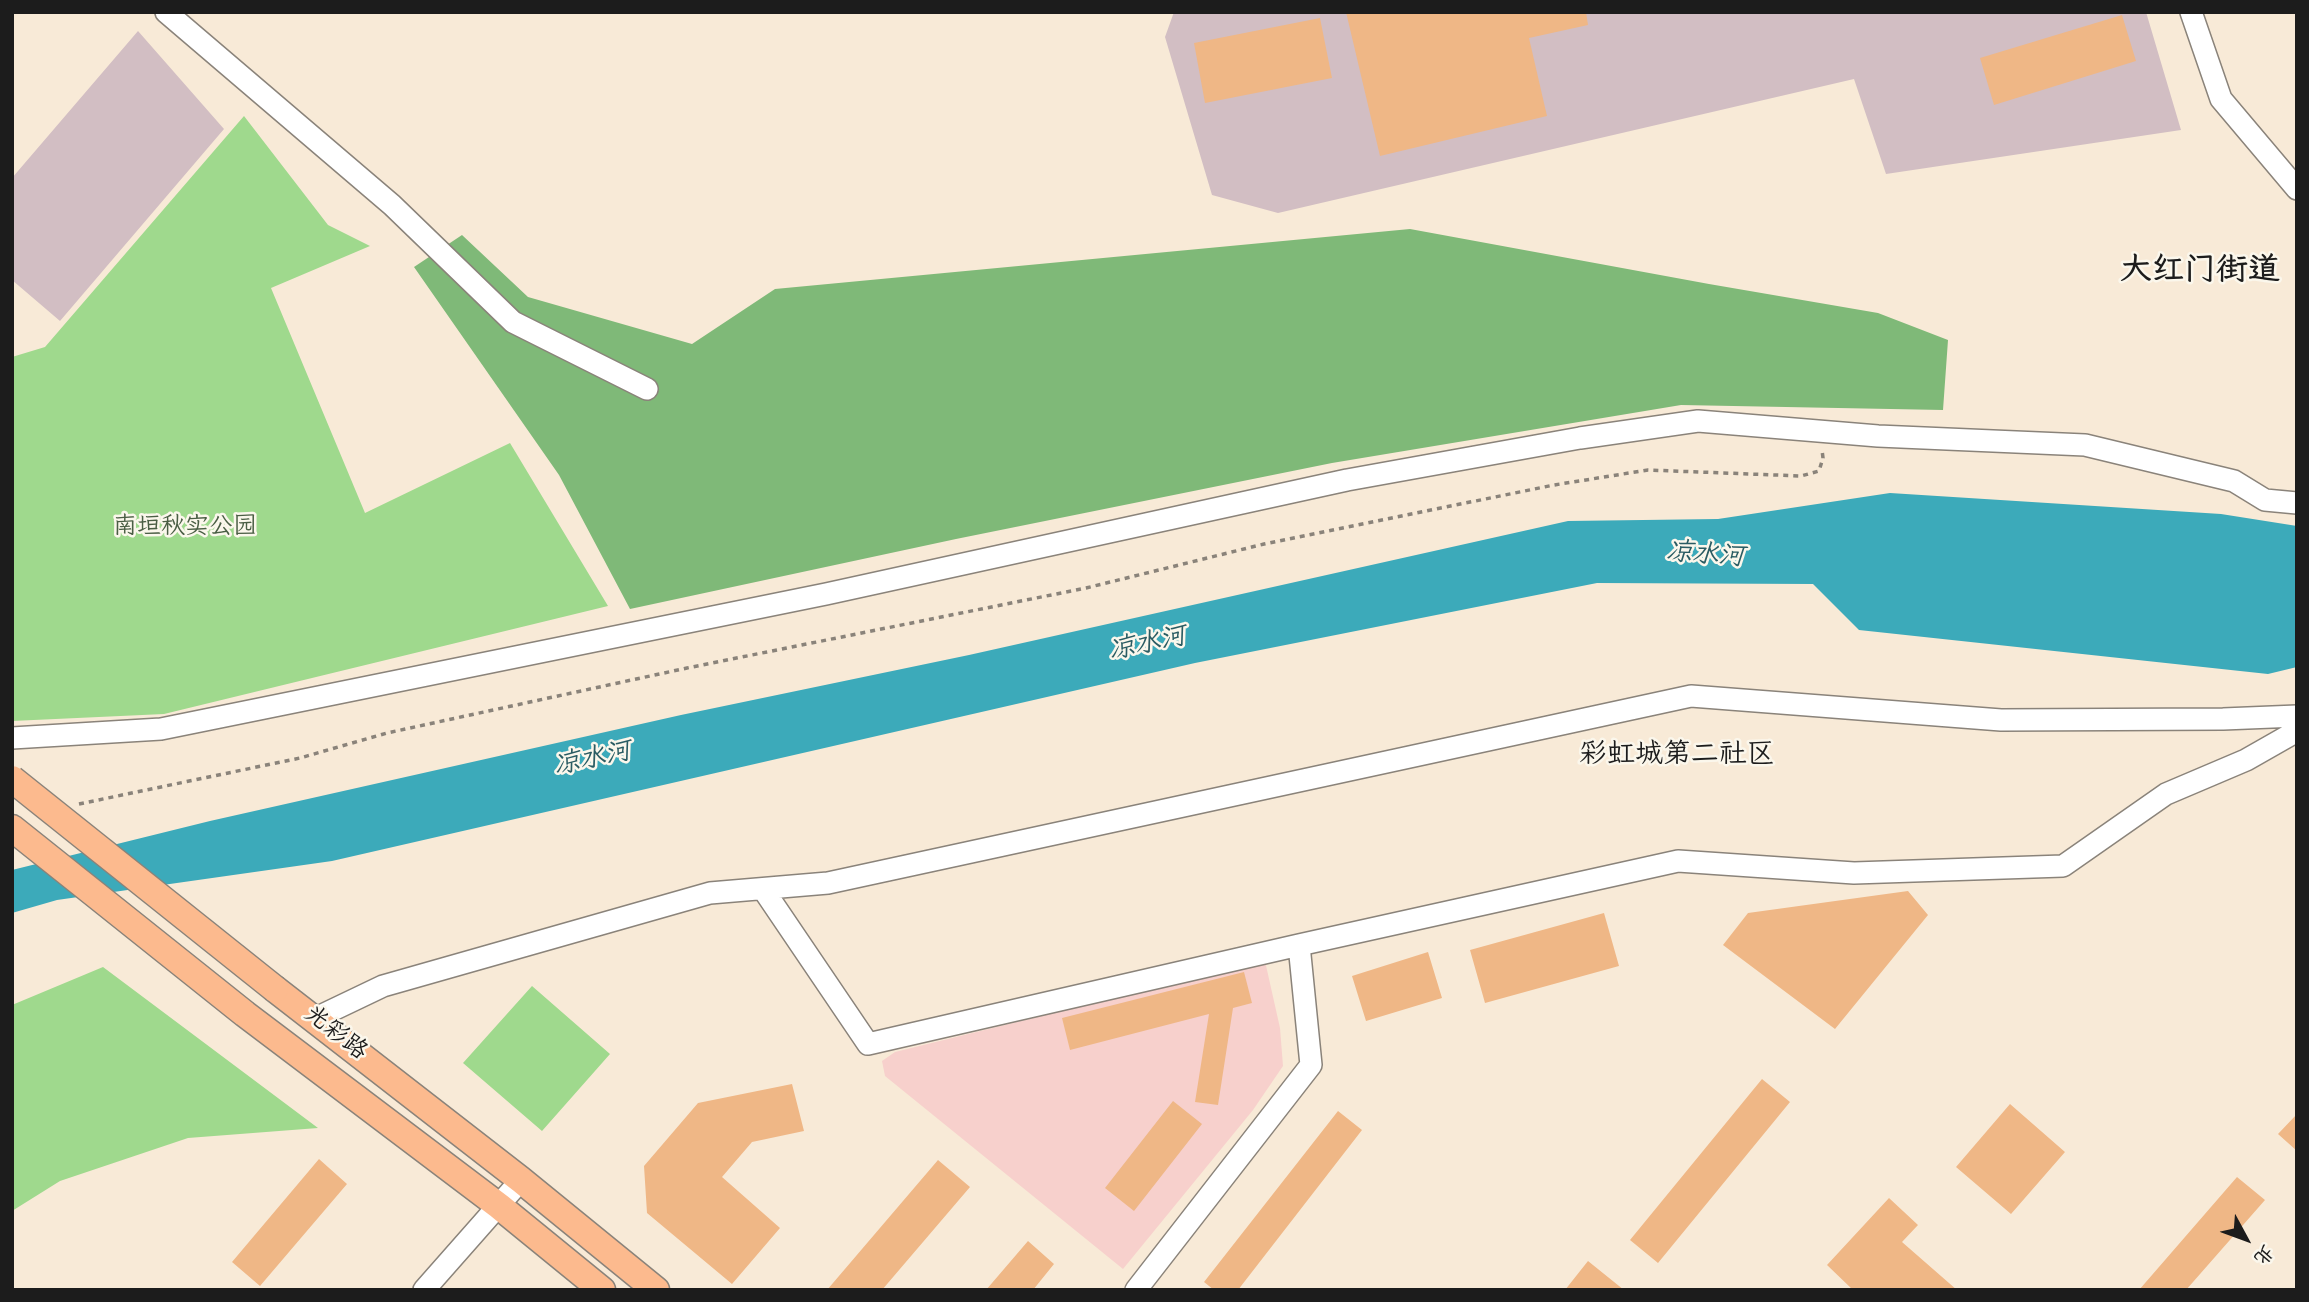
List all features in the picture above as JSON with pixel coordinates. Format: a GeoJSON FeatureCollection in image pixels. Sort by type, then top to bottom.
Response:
{"type":"FeatureCollection","features":[{"type":"Feature","properties":{"kind":"main road","name":"光彩路"},"geometry":{"type":"LineString","coordinates":[[12,779],[275,989],[521,1180],[656,1290]]}},
{"type":"Feature","properties":{"kind":"main road","name":"光彩路"},"geometry":{"type":"LineString","coordinates":[[12,828],[245,1014],[499,1206],[603,1290]]}},
{"type":"Feature","properties":{"kind":"street"},"geometry":{"type":"LineString","coordinates":[[166,12],[392,205],[513,322],[647,389]]}},
{"type":"Feature","properties":{"kind":"street"},"geometry":{"type":"LineString","coordinates":[[2191,12],[2221,99],[2297,189]]}},
{"type":"Feature","properties":{"kind":"street"},"geometry":{"type":"LineString","coordinates":[[12,738],[161,730],[826,594],[1347,480],[1580,438],[1698,421],[1819,431],[2085,445],[2234,481],[2265,500],[2297,503]]}},
{"type":"Feature","properties":{"kind":"street"},"geometry":{"type":"LineString","coordinates":[[314,1019],[383,986],[710,893],[828,883],[1691,696],[2001,720],[2297,716]]}},
{"type":"Feature","properties":{"kind":"street"},"geometry":{"type":"LineString","coordinates":[[763,889],[868,1045],[1678,861],[1854,873],[2063,866],[2166,793],[2246,760],[2297,731]]}},
{"type":"Feature","properties":{"kind":"street"},"geometry":{"type":"LineString","coordinates":[[1136,1290],[1311,1065],[1299,945]]}},
{"type":"Feature","properties":{"kind":"street"},"geometry":{"type":"LineString","coordinates":[[424,1290],[521,1180]]}},
{"type":"Feature","properties":{"kind":"path"},"geometry":{"type":"LineString","coordinates":[[73,806],[300,758],[387,733],[687,668],[1086,588],[1264,544],[1554,485],[1648,470],[1801,476],[1819,471],[1824,458],[1819,431]]}},
{"type":"Feature","properties":{"kind":"shaded area"},"geometry":{"type":"Polygon","coordinates":[[[1174,12],[2146,12],[2181,130],[1886,174],[1854,79],[1278,213],[1212,195],[1165,37],[1174,12]]]}},
{"type":"Feature","properties":{"kind":"shaded area"},"geometry":{"type":"Polygon","coordinates":[[[138,31],[224,129],[60,321],[12,280],[12,178],[138,31]]]}},
{"type":"Feature","properties":{"kind":"shaded area"},"geometry":{"type":"Polygon","coordinates":[[[1265,961],[1280,1028],[1283,1066],[1253,1110],[1123,1269],[885,1076],[882,1061],[895,1052],[1265,961]]]}},
{"type":"Feature","properties":{"kind":"green space","name":"南垣秋实公园"},"geometry":{"type":"Polygon","coordinates":[[[244,116],[328,225],[370,246],[271,288],[365,513],[510,443],[608,606],[164,714],[12,721],[12,357],[45,347],[244,116]]]}},
{"type":"Feature","properties":{"kind":"green space"},"geometry":{"type":"Polygon","coordinates":[[[1410,229],[1878,313],[1948,340],[1943,410],[1681,405],[1332,463],[956,539],[630,609],[559,475],[414,267],[462,235],[528,297],[692,344],[775,289],[1410,229]]]}},
{"type":"Feature","properties":{"kind":"green space"},"geometry":{"type":"Polygon","coordinates":[[[103,967],[318,1128],[188,1138],[60,1181],[12,1211],[12,1005],[103,967]]]}},
{"type":"Feature","properties":{"kind":"green space"},"geometry":{"type":"Polygon","coordinates":[[[532,986],[610,1054],[542,1131],[463,1063],[532,986]]]}},
{"type":"Feature","properties":{"kind":"water","name":"凉水河"},"geometry":{"type":"Polygon","coordinates":[[[1890,493],[2221,514],[2297,526],[2297,667],[2268,674],[1859,630],[1813,584],[1597,583],[1195,663],[332,861],[57,900],[12,913],[12,870],[210,821],[681,715],[969,655],[1568,521],[1718,519],[1890,493]]]}},
{"type":"Feature","properties":{"kind":"building"},"geometry":{"type":"Polygon","coordinates":[[[1346,12],[1586,12],[1588,25],[1529,38],[1547,116],[1380,156],[1346,12]]]}},
{"type":"Feature","properties":{"kind":"building"},"geometry":{"type":"Polygon","coordinates":[[[2122,15],[2136,61],[1994,105],[1980,58],[2122,15]]]}},
{"type":"Feature","properties":{"kind":"building"},"geometry":{"type":"Polygon","coordinates":[[[1320,18],[1332,78],[1205,103],[1194,43],[1320,18]]]}},
{"type":"Feature","properties":{"kind":"building"},"geometry":{"type":"Polygon","coordinates":[[[1908,891],[1928,915],[1835,1029],[1723,945],[1748,913],[1908,891]]]}},
{"type":"Feature","properties":{"kind":"building"},"geometry":{"type":"Polygon","coordinates":[[[1604,913],[1619,966],[1485,1003],[1470,950],[1604,913]]]}},
{"type":"Feature","properties":{"kind":"building"},"geometry":{"type":"Polygon","coordinates":[[[1428,952],[1442,998],[1366,1021],[1352,976],[1428,952]]]}},
{"type":"Feature","properties":{"kind":"building"},"geometry":{"type":"Polygon","coordinates":[[[1244,972],[1252,1003],[1233,1008],[1218,1105],[1195,1102],[1209,1014],[1070,1050],[1062,1018],[1244,972]]]}},
{"type":"Feature","properties":{"kind":"building"},"geometry":{"type":"Polygon","coordinates":[[[1762,1079],[1790,1102],[1658,1263],[1630,1240],[1762,1079]]]}},
{"type":"Feature","properties":{"kind":"building"},"geometry":{"type":"Polygon","coordinates":[[[792,1084],[804,1131],[752,1142],[722,1177],[780,1228],[732,1284],[647,1213],[644,1166],[698,1103],[792,1084]]]}},
{"type":"Feature","properties":{"kind":"building"},"geometry":{"type":"Polygon","coordinates":[[[1173,1101],[1202,1124],[1134,1211],[1105,1188],[1173,1101]]]}},
{"type":"Feature","properties":{"kind":"building"},"geometry":{"type":"Polygon","coordinates":[[[2010,1104],[2065,1152],[2011,1214],[1956,1167],[2010,1104]]]}},
{"type":"Feature","properties":{"kind":"building"},"geometry":{"type":"Polygon","coordinates":[[[1338,1111],[1362,1130],[1238,1290],[1214,1290],[1204,1282],[1338,1111]]]}},
{"type":"Feature","properties":{"kind":"building"},"geometry":{"type":"Polygon","coordinates":[[[2297,1114],[2297,1151],[2278,1134],[2297,1114]]]}},
{"type":"Feature","properties":{"kind":"building"},"geometry":{"type":"Polygon","coordinates":[[[319,1159],[347,1184],[260,1286],[232,1262],[319,1159]]]}},
{"type":"Feature","properties":{"kind":"building"},"geometry":{"type":"Polygon","coordinates":[[[938,1160],[970,1187],[882,1290],[827,1290],[938,1160]]]}},
{"type":"Feature","properties":{"kind":"building"},"geometry":{"type":"Polygon","coordinates":[[[2237,1177],[2265,1200],[2186,1290],[2139,1290],[2237,1177]]]}},
{"type":"Feature","properties":{"kind":"building"},"geometry":{"type":"Polygon","coordinates":[[[1889,1198],[1918,1225],[1902,1242],[1957,1290],[1853,1290],[1827,1265],[1889,1198]]]}},
{"type":"Feature","properties":{"kind":"building"},"geometry":{"type":"Polygon","coordinates":[[[1028,1241],[1054,1264],[1033,1290],[986,1290],[1028,1241]]]}},
{"type":"Feature","properties":{"kind":"building"},"geometry":{"type":"Polygon","coordinates":[[[1588,1261],[1624,1290],[1565,1290],[1588,1261]]]}},
{"type":"Feature","properties":{"kind":"district","name":"大红门街道"},"geometry":{"type":"Point","coordinates":[2200,275]}},
{"type":"Feature","properties":{"kind":"district","name":"彩虹城第二社区"},"geometry":{"type":"Point","coordinates":[1677,758]}}]}
